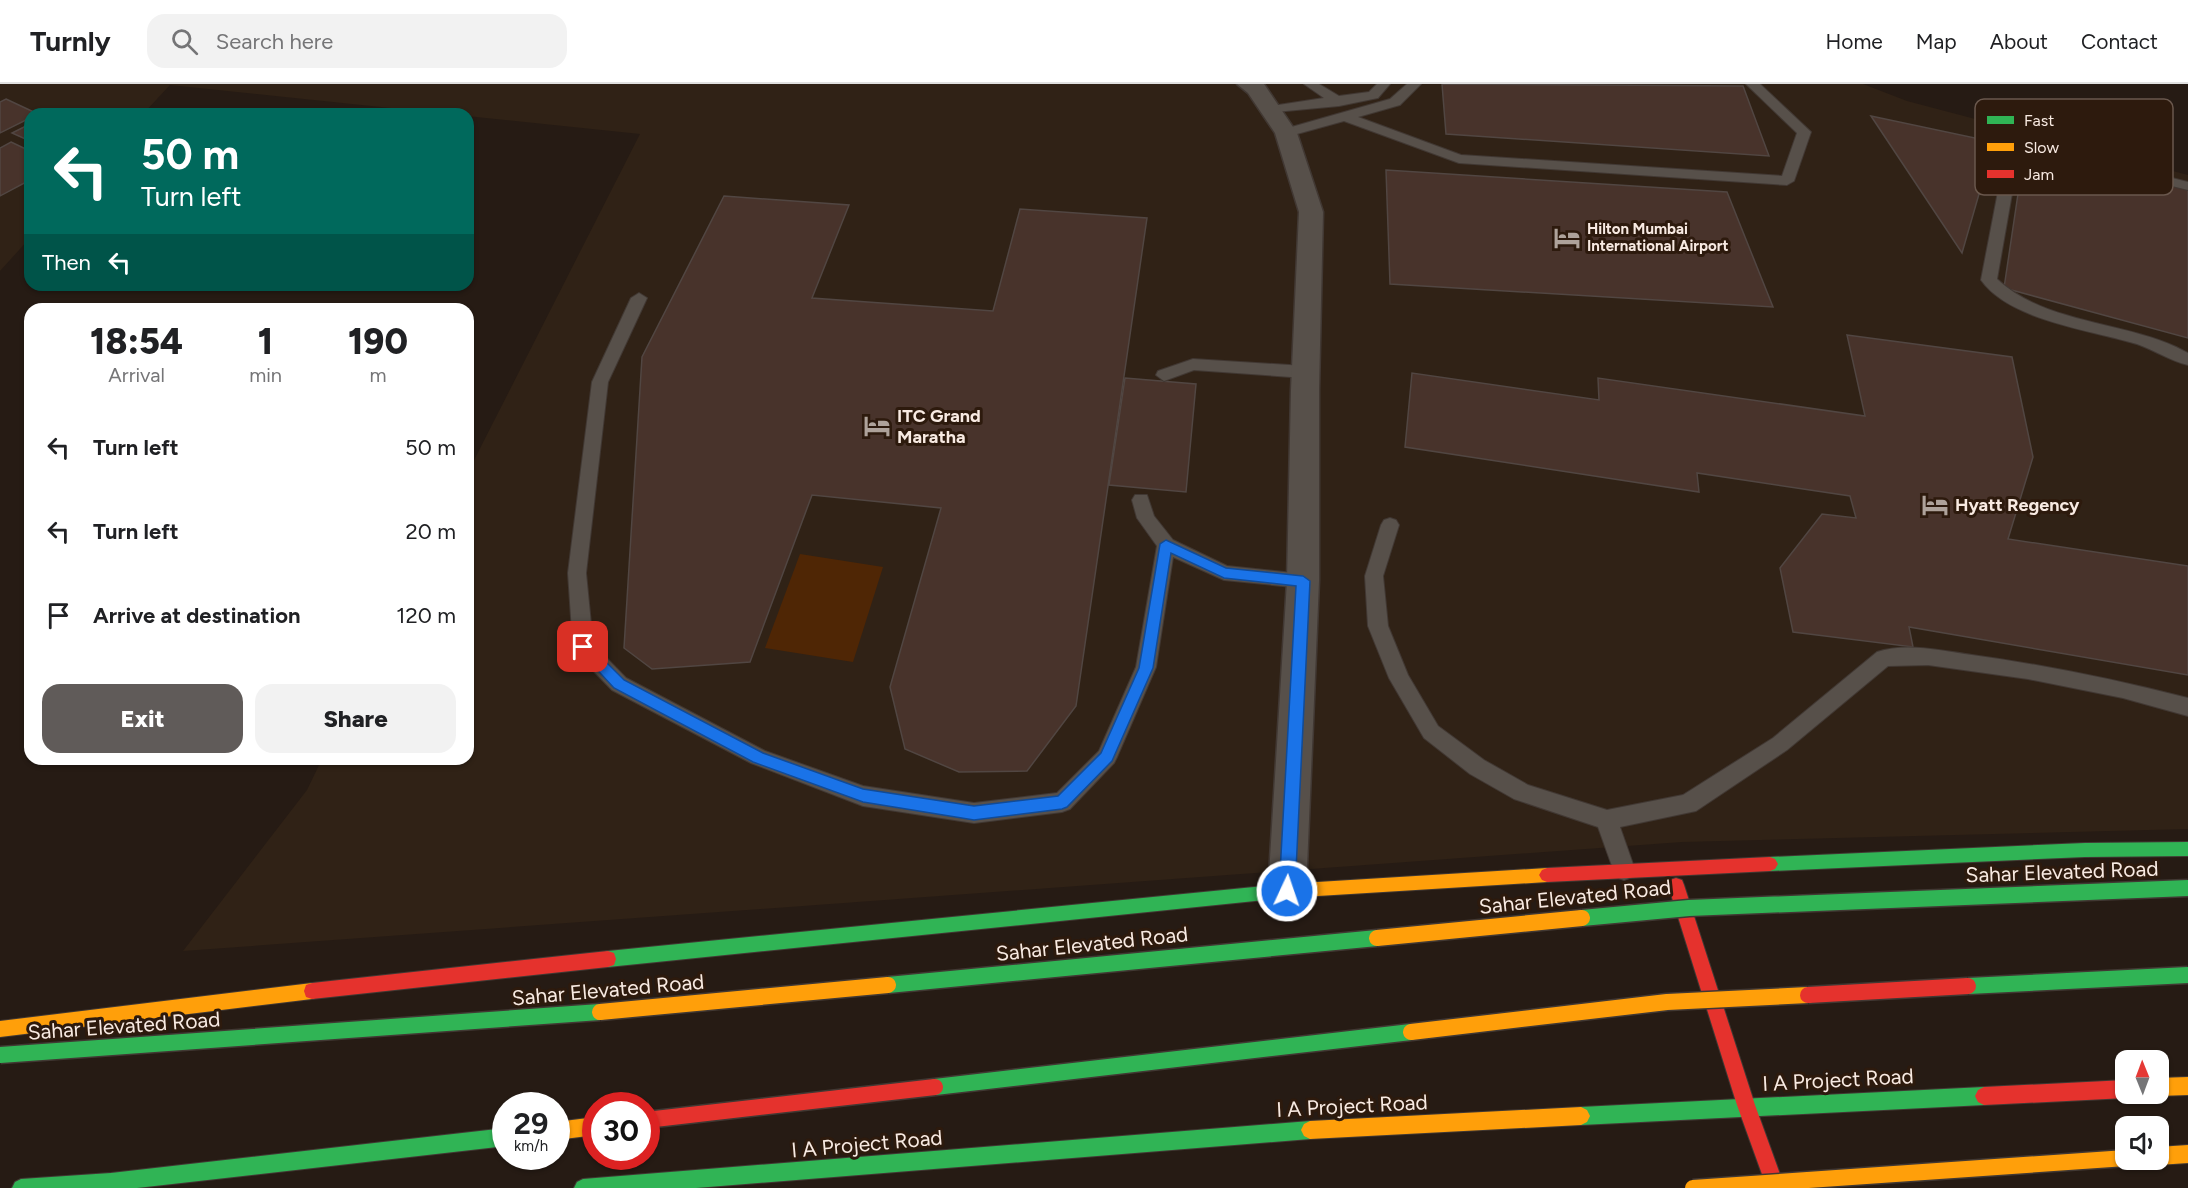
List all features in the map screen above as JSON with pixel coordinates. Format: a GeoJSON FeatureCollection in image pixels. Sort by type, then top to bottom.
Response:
{"type":"FeatureCollection","features":[{"type":"Feature","properties":{"kind":"main road"},"geometry":{"type":"LineString","coordinates":[[0,1029],[466,973],[1287,891],[1624,870],[1671,870],[2085,850],[2188,849]]}},
{"type":"Feature","properties":{"kind":"main road"},"geometry":{"type":"LineString","coordinates":[[1671,870],[1746,1106],[1776,1188]]}},
{"type":"Feature","properties":{"kind":"main road","name":"Sahar Elevated Road"},"geometry":{"type":"LineString","coordinates":[[0,1055],[528,1019],[1689,908],[2188,888]]}},
{"type":"Feature","properties":{"kind":"main road"},"geometry":{"type":"LineString","coordinates":[[660,1118],[1667,1002],[2188,975]]}},
{"type":"Feature","properties":{"kind":"main road"},"geometry":{"type":"LineString","coordinates":[[2169,1087],[2188,1086]]}},
{"type":"Feature","properties":{"kind":"main road","name":"I A Project Road"},"geometry":{"type":"LineString","coordinates":[[583,1188],[1304,1130],[1746,1106],[2115,1089]]}},
{"type":"Feature","properties":{"kind":"main road"},"geometry":{"type":"LineString","coordinates":[[21,1188],[111,1182],[492,1139]]}},
{"type":"Feature","properties":{"kind":"main road"},"geometry":{"type":"LineString","coordinates":[[2169,1155],[2188,1154]]}},
{"type":"Feature","properties":{"kind":"main road"},"geometry":{"type":"LineString","coordinates":[[1692,1188],[2115,1159]]}},
{"type":"Feature","properties":{"kind":"main road"},"geometry":{"type":"LineString","coordinates":[[111,1182],[186,1187]]}},
{"type":"Feature","properties":{"kind":"street"},"geometry":{"type":"LineString","coordinates":[[1248,84],[1256,88],[1286,133],[1311,212],[1305,372],[1303,581],[1287,891]]}},
{"type":"Feature","properties":{"kind":"lane"},"geometry":{"type":"LineString","coordinates":[[1310,84],[1339,102]]}},
{"type":"Feature","properties":{"kind":"lane"},"geometry":{"type":"LineString","coordinates":[[1270,110],[1339,102],[1373,95],[1384,84]]}},
{"type":"Feature","properties":{"kind":"lane"},"geometry":{"type":"LineString","coordinates":[[1286,133],[1395,102],[1415,84]]}},
{"type":"Feature","properties":{"kind":"lane"},"geometry":{"type":"LineString","coordinates":[[1344,116],[1459,159],[1787,180],[1804,132],[1752,84]]}},
{"type":"Feature","properties":{"kind":"lane"},"geometry":{"type":"LineString","coordinates":[[2173,182],[2188,186]]}},
{"type":"Feature","properties":{"kind":"lane"},"geometry":{"type":"LineString","coordinates":[[2005,195],[1989,280],[1995,289],[2032,307],[2160,346],[2188,360]]}},
{"type":"Feature","properties":{"kind":"lane"},"geometry":{"type":"LineString","coordinates":[[639,298],[600,382],[578,573],[583,647],[619,684],[758,757],[863,796],[974,813],[1062,802],[1107,757],[1146,668],[1166,544]]}},
{"type":"Feature","properties":{"kind":"lane"},"geometry":{"type":"LineString","coordinates":[[1164,375],[1193,364],[1305,372]]}},
{"type":"Feature","properties":{"kind":"lane"},"geometry":{"type":"LineString","coordinates":[[1140,500],[1146,518],[1166,544],[1224,573],[1303,581]]}},
{"type":"Feature","properties":{"kind":"lane"},"geometry":{"type":"LineString","coordinates":[[1390,525],[1374,576],[1378,626],[1398,678],[1431,732],[1477,767],[1522,792],[1607,820],[1688,804],[1780,744],[1884,658],[1928,657],[2028,671],[2123,690],[2188,707]]}},
{"type":"Feature","properties":{"kind":"lane"},"geometry":{"type":"LineString","coordinates":[[1607,820],[1624,870]]}},
{"type":"Feature","properties":{"kind":"shaded area"},"geometry":{"type":"Polygon","coordinates":[[[0,84],[1863,84],[1907,101],[1975,119],[1975,195],[2173,195],[2173,171],[2188,175],[2188,829],[1682,842],[183,951],[307,790],[319,765],[474,765],[474,460],[640,134],[474,117],[474,108],[391,108],[170,85],[149,108],[24,108],[24,245],[0,271],[0,84]]]}},
{"type":"Feature","properties":{"kind":"shaded area"},"geometry":{"type":"Polygon","coordinates":[[[800,554],[883,567],[853,662],[765,648],[800,554]]]}},
{"type":"Feature","properties":{"kind":"building"},"geometry":{"type":"Polygon","coordinates":[[[1442,84],[1743,86],[1769,156],[1446,134],[1442,84]]]}},
{"type":"Feature","properties":{"kind":"building"},"geometry":{"type":"Polygon","coordinates":[[[6,99],[25,108],[24,121],[0,133],[0,102],[6,99]]]}},
{"type":"Feature","properties":{"kind":"building"},"geometry":{"type":"Polygon","coordinates":[[[1871,116],[1975,138],[1975,195],[1979,195],[1962,253],[1871,116]]]}},
{"type":"Feature","properties":{"kind":"building"},"geometry":{"type":"Polygon","coordinates":[[[24,127],[24,138],[12,133],[24,127]]]}},
{"type":"Feature","properties":{"kind":"building"},"geometry":{"type":"Polygon","coordinates":[[[11,142],[24,148],[24,183],[0,196],[0,148],[11,142]]]}},
{"type":"Feature","properties":{"kind":"building","name":"Hilton Mumbai International Airport"},"geometry":{"type":"Polygon","coordinates":[[[1386,170],[1727,192],[1773,307],[1390,284],[1386,170]]]}},
{"type":"Feature","properties":{"kind":"building"},"geometry":{"type":"Polygon","coordinates":[[[2173,184],[2188,188],[2188,338],[2004,288],[2018,195],[2173,195],[2173,184]]]}},
{"type":"Feature","properties":{"kind":"building","name":"ITC Grand Maratha"},"geometry":{"type":"Polygon","coordinates":[[[724,196],[849,205],[812,298],[993,311],[1020,209],[1147,218],[1076,706],[1027,771],[959,772],[905,749],[890,687],[941,508],[812,495],[750,662],[652,669],[624,648],[642,357],[724,196]]]}},
{"type":"Feature","properties":{"kind":"building","name":"Hyatt Regency"},"geometry":{"type":"Polygon","coordinates":[[[1847,335],[2012,357],[2033,457],[2008,539],[2188,566],[2188,675],[1909,627],[1913,647],[1793,632],[1780,568],[1822,514],[1856,518],[1850,496],[1697,473],[1699,492],[1405,447],[1412,373],[1599,400],[1598,378],[1865,416],[1847,335]]]}},
{"type":"Feature","properties":{"kind":"building"},"geometry":{"type":"Polygon","coordinates":[[[1125,378],[1196,384],[1186,492],[1109,485],[1125,378]]]}},
{"type":"Feature","properties":{"kind":"traffic: fast"},"geometry":{"type":"LineString","coordinates":[[1770,864],[2085,850],[2188,849]]}},
{"type":"Feature","properties":{"kind":"traffic: fast"},"geometry":{"type":"LineString","coordinates":[[1582,918],[1689,908],[2188,888]]}},
{"type":"Feature","properties":{"kind":"traffic: fast"},"geometry":{"type":"LineString","coordinates":[[608,959],[1285,891]]}},
{"type":"Feature","properties":{"kind":"traffic: fast"},"geometry":{"type":"LineString","coordinates":[[888,985],[1377,938]]}},
{"type":"Feature","properties":{"kind":"traffic: fast"},"geometry":{"type":"LineString","coordinates":[[1968,986],[2188,975]]}},
{"type":"Feature","properties":{"kind":"traffic: fast"},"geometry":{"type":"LineString","coordinates":[[0,1055],[600,1012]]}},
{"type":"Feature","properties":{"kind":"traffic: fast"},"geometry":{"type":"LineString","coordinates":[[935,1087],[1411,1032]]}},
{"type":"Feature","properties":{"kind":"traffic: fast"},"geometry":{"type":"LineString","coordinates":[[1581,1116],[1984,1096]]}},
{"type":"Feature","properties":{"kind":"traffic: fast"},"geometry":{"type":"LineString","coordinates":[[583,1188],[1310,1130]]}},
{"type":"Feature","properties":{"kind":"traffic: fast"},"geometry":{"type":"LineString","coordinates":[[21,1188],[111,1182],[492,1139]]}},
{"type":"Feature","properties":{"kind":"traffic: slow"},"geometry":{"type":"LineString","coordinates":[[1285,891],[1547,875]]}},
{"type":"Feature","properties":{"kind":"traffic: slow"},"geometry":{"type":"LineString","coordinates":[[1377,938],[1582,918]]}},
{"type":"Feature","properties":{"kind":"traffic: slow"},"geometry":{"type":"LineString","coordinates":[[600,1012],[888,985]]}},
{"type":"Feature","properties":{"kind":"traffic: slow"},"geometry":{"type":"LineString","coordinates":[[0,1029],[312,991]]}},
{"type":"Feature","properties":{"kind":"traffic: slow"},"geometry":{"type":"LineString","coordinates":[[1411,1032],[1667,1002],[1808,995]]}},
{"type":"Feature","properties":{"kind":"traffic: slow"},"geometry":{"type":"LineString","coordinates":[[2169,1087],[2188,1086]]}},
{"type":"Feature","properties":{"kind":"traffic: slow"},"geometry":{"type":"LineString","coordinates":[[1310,1130],[1581,1116]]}},
{"type":"Feature","properties":{"kind":"traffic: slow"},"geometry":{"type":"LineString","coordinates":[[570,1129],[582,1128]]}},
{"type":"Feature","properties":{"kind":"traffic: slow"},"geometry":{"type":"LineString","coordinates":[[2169,1155],[2188,1154]]}},
{"type":"Feature","properties":{"kind":"traffic: slow"},"geometry":{"type":"LineString","coordinates":[[1693,1188],[2115,1159]]}},
{"type":"Feature","properties":{"kind":"traffic: jam"},"geometry":{"type":"LineString","coordinates":[[1547,875],[1770,864]]}},
{"type":"Feature","properties":{"kind":"traffic: jam"},"geometry":{"type":"LineString","coordinates":[[1676,885],[1746,1105],[1776,1188]]}},
{"type":"Feature","properties":{"kind":"traffic: jam"},"geometry":{"type":"LineString","coordinates":[[312,991],[608,959]]}},
{"type":"Feature","properties":{"kind":"traffic: jam"},"geometry":{"type":"LineString","coordinates":[[1808,995],[1968,986]]}},
{"type":"Feature","properties":{"kind":"traffic: jam"},"geometry":{"type":"LineString","coordinates":[[660,1118],[935,1087]]}},
{"type":"Feature","properties":{"kind":"traffic: jam"},"geometry":{"type":"LineString","coordinates":[[1984,1096],[2115,1090]]}},
{"type":"Feature","properties":{"kind":"place","name":"Hilton Mumbai International Airport"},"geometry":{"type":"Point","coordinates":[1567,238]}},
{"type":"Feature","properties":{"kind":"place","name":"ITC Grand Maratha"},"geometry":{"type":"Point","coordinates":[877,426]}},
{"type":"Feature","properties":{"kind":"place","name":"Hyatt Regency"},"geometry":{"type":"Point","coordinates":[1935,505]}},
{"type":"Feature","properties":{"kind":"route"},"geometry":{"type":"LineString","coordinates":[[583,647],[619,684],[758,757],[863,796],[974,813],[1062,802],[1107,757],[1146,668],[1166,544],[1224,573],[1303,581],[1287,891]]}}]}
